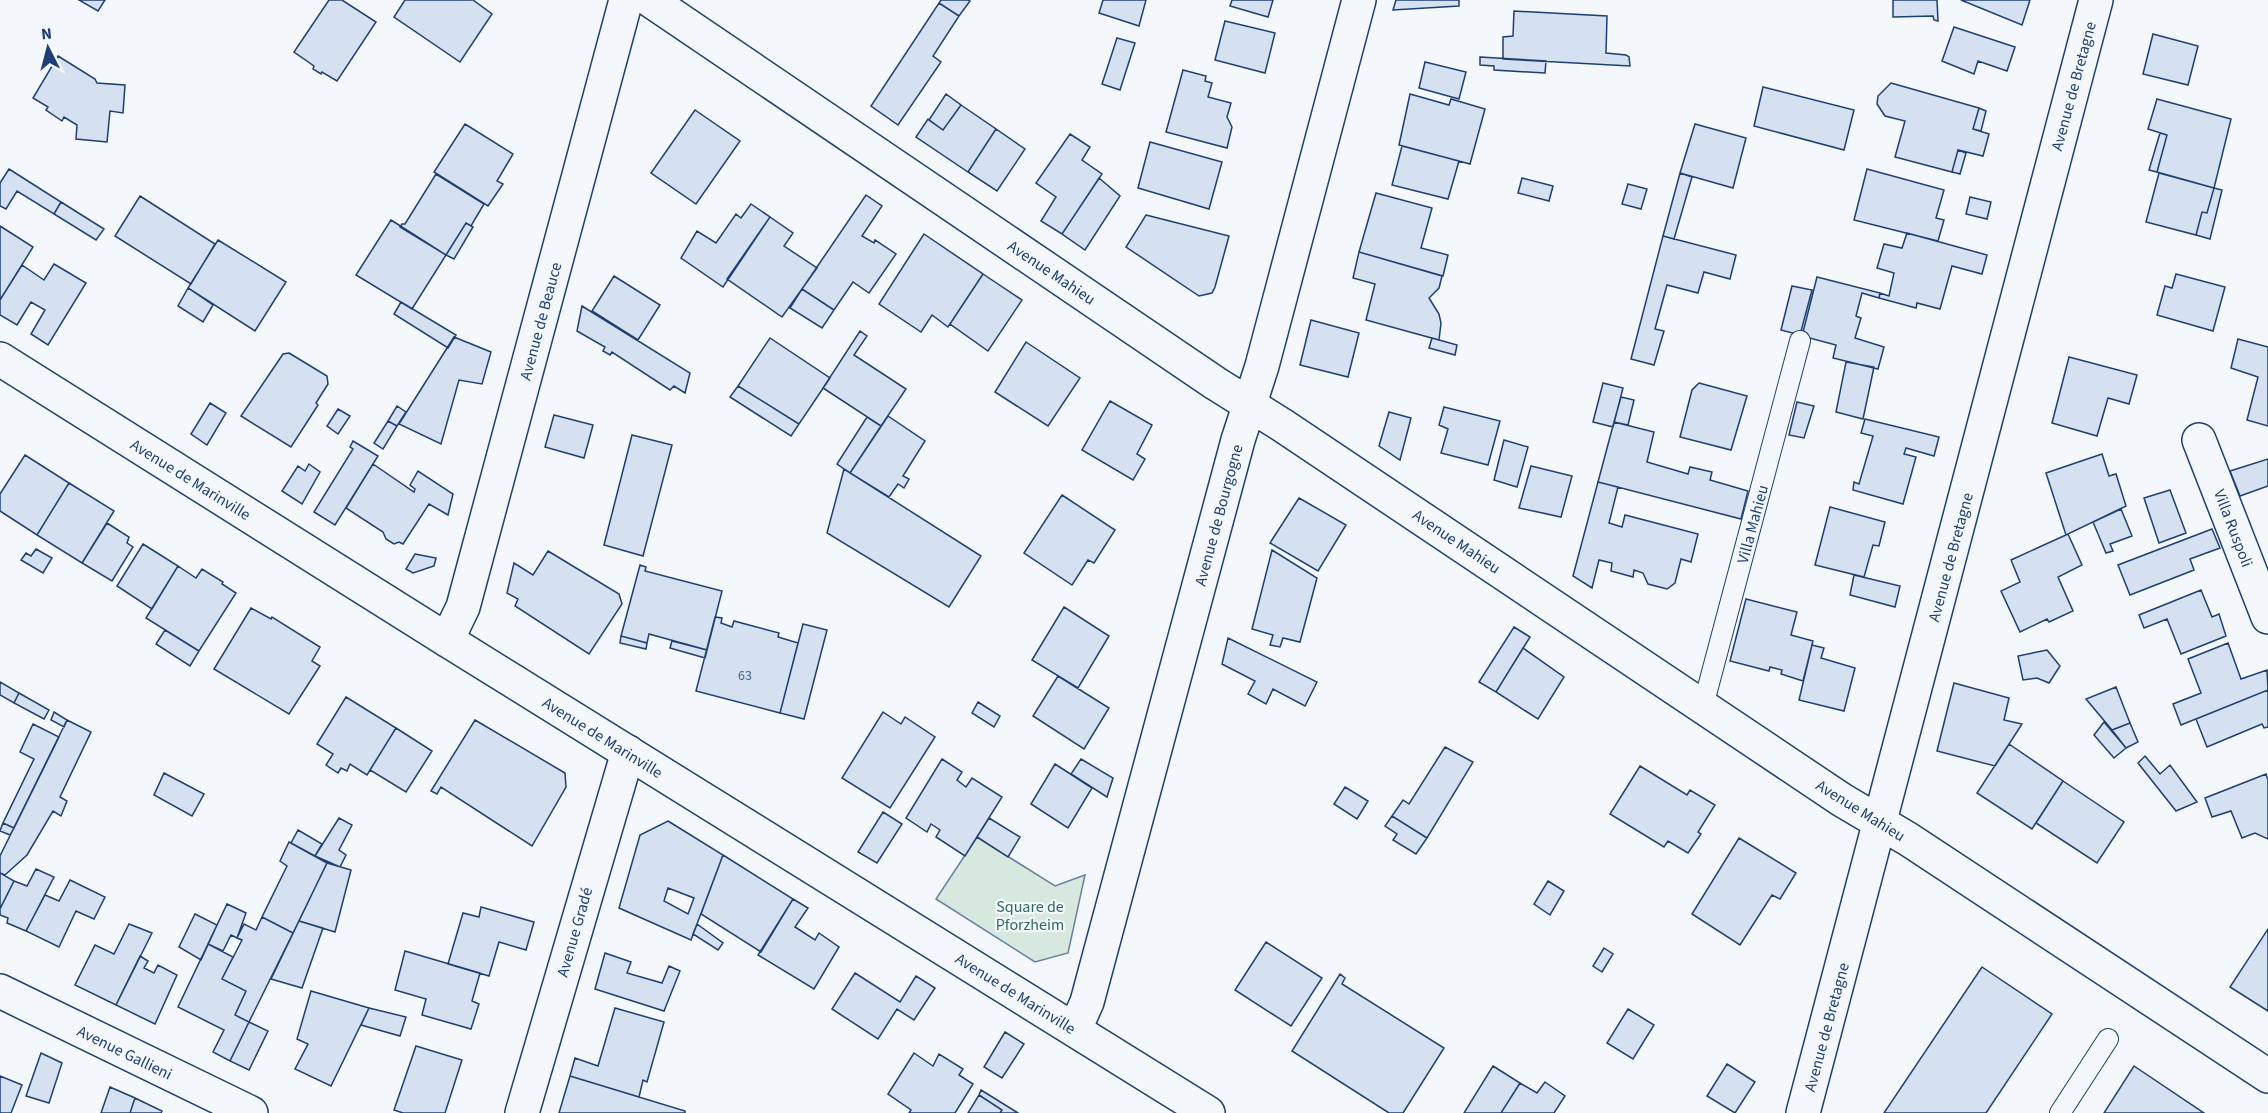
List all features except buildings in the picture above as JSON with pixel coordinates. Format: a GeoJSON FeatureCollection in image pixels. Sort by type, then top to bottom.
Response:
{"type":"FeatureCollection","features":[{"type":"Feature","properties":{"kind":"street","name":"Avenue de Beauce"},"geometry":{"type":"LineString","coordinates":[[447,640],[463,607],[626,0]]}},
{"type":"Feature","properties":{"kind":"street","name":"Avenue Mahieu"},"geometry":{"type":"LineString","coordinates":[[650,0],[1842,800],[1880,822],[2268,1076]]}},
{"type":"Feature","properties":{"kind":"street","name":"Avenue de Bourgogne"},"geometry":{"type":"LineString","coordinates":[[1075,1029],[1088,1002],[1238,440],[1251,405],[1359,0]]}},
{"type":"Feature","properties":{"kind":"street","name":"Avenue de Bretagne"},"geometry":{"type":"LineString","coordinates":[[1803,1113],[2096,0]]}},
{"type":"Feature","properties":{"kind":"street","name":"Avenue de Marinville"},"geometry":{"type":"LineString","coordinates":[[0,359],[1208,1113]]}},
{"type":"Feature","properties":{"kind":"street","name":"Villa Ruspoli"},"geometry":{"type":"LineString","coordinates":[[2199,440],[2268,617]]}},
{"type":"Feature","properties":{"kind":"street","name":"Avenue Gradé"},"geometry":{"type":"LineString","coordinates":[[522,1113],[628,752]]}},
{"type":"Feature","properties":{"kind":"street","name":"Avenue Gallieni"},"geometry":{"type":"LineString","coordinates":[[0,991],[251,1113]]}},
{"type":"Feature","properties":{"kind":"lane","name":"Villa Mahieu"},"geometry":{"type":"LineString","coordinates":[[1704,706],[1800,341]]}},
{"type":"Feature","properties":{"kind":"lane"},"geometry":{"type":"LineString","coordinates":[[2060,1113],[2108,1039]]}},
{"type":"Feature","properties":{"kind":"green space","name":"Square de Pforzheim"},"geometry":{"type":"Polygon","coordinates":[[[977,837],[1055,886],[1085,875],[1068,953],[1035,962],[936,899],[977,837]]]}}]}
